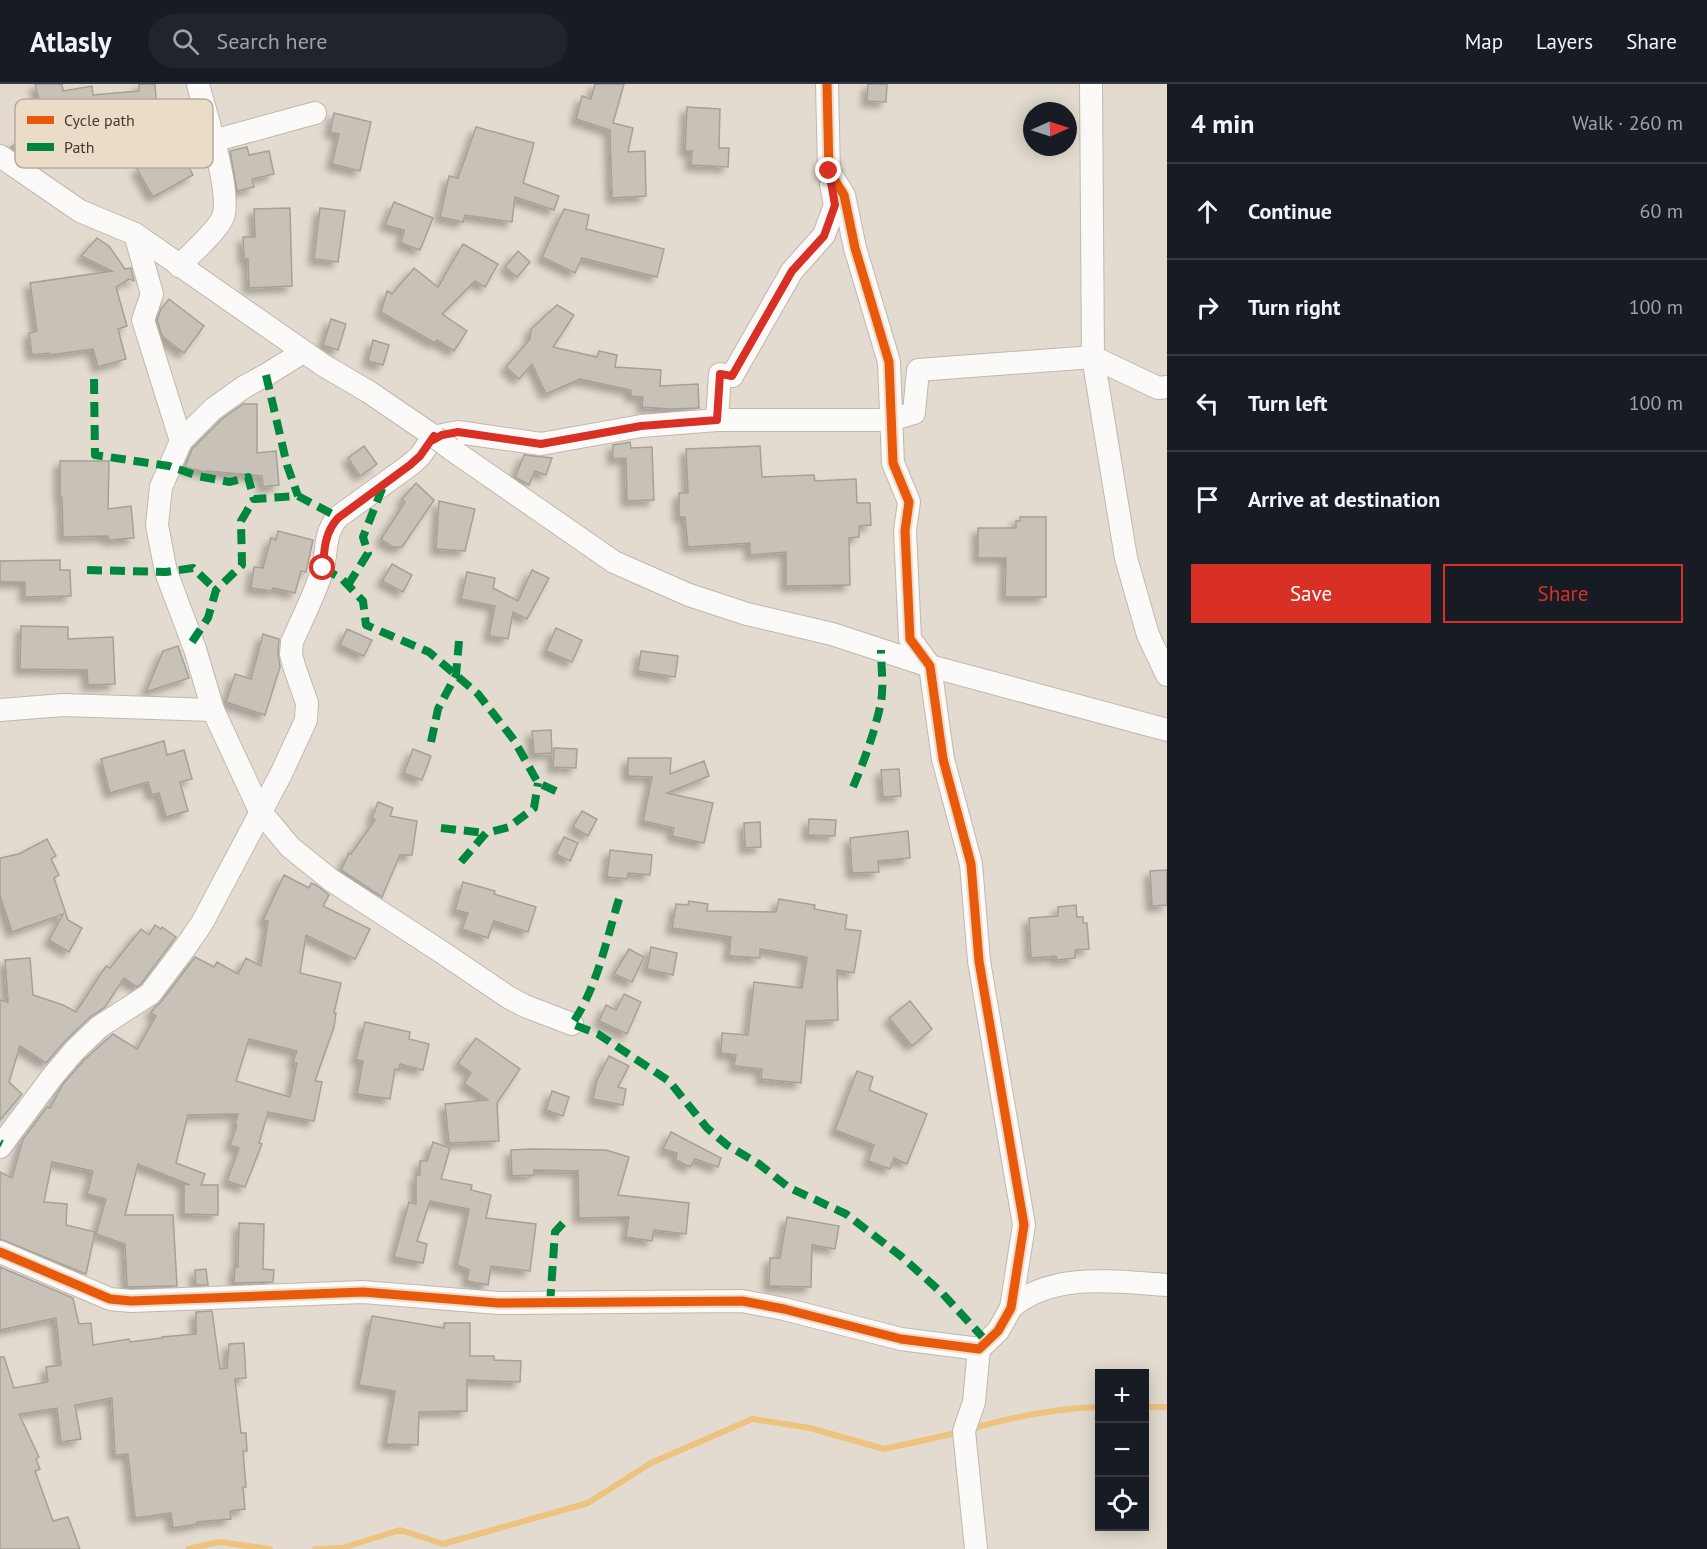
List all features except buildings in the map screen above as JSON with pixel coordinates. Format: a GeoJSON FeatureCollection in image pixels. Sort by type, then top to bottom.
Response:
{"type":"FeatureCollection","features":[{"type":"Feature","properties":{"kind":"street"},"geometry":{"type":"LineString","coordinates":[[198,84],[202,99]]}},
{"type":"Feature","properties":{"kind":"street"},"geometry":{"type":"LineString","coordinates":[[717,420],[720,374],[732,376],[792,271],[824,236],[835,205],[829,171],[827,84]]}},
{"type":"Feature","properties":{"kind":"street"},"geometry":{"type":"LineString","coordinates":[[1091,84],[1094,357],[1126,558],[1148,634],[1167,675]]}},
{"type":"Feature","properties":{"kind":"street"},"geometry":{"type":"LineString","coordinates":[[179,266],[218,226],[223,216],[223,181],[213,141],[315,112]]}},
{"type":"Feature","properties":{"kind":"street"},"geometry":{"type":"LineString","coordinates":[[0,156],[15,166]]}},
{"type":"Feature","properties":{"kind":"street"},"geometry":{"type":"LineString","coordinates":[[17,168],[80,211],[135,234],[303,352],[369,392],[614,562],[689,595],[747,614],[832,634],[930,666],[1167,730]]}},
{"type":"Feature","properties":{"kind":"street"},"geometry":{"type":"LineString","coordinates":[[829,171],[844,195],[855,248],[889,362],[893,463],[909,502],[905,531],[910,639],[930,666],[943,759],[971,864],[979,961],[1024,1225],[1011,1308],[998,1331],[979,1348],[974,1402],[964,1431],[976,1549]]}},
{"type":"Feature","properties":{"kind":"street"},"geometry":{"type":"LineString","coordinates":[[135,234],[152,294],[143,320],[181,441]]}},
{"type":"Feature","properties":{"kind":"street"},"geometry":{"type":"LineString","coordinates":[[303,352],[244,387],[213,409],[181,441],[161,487],[157,525],[166,573],[195,649],[213,710],[260,811],[290,847],[331,880],[508,997],[572,1024]]}},
{"type":"Feature","properties":{"kind":"street"},"geometry":{"type":"LineString","coordinates":[[440,441],[433,440],[442,435],[465,433],[541,444],[641,426],[717,420],[890,420],[914,413],[918,370],[1094,357],[1158,388],[1167,387]]}},
{"type":"Feature","properties":{"kind":"street"},"geometry":{"type":"LineString","coordinates":[[0,1147],[74,1051],[99,1027],[150,994],[202,923],[234,865],[306,720],[307,703],[291,654],[292,642],[323,568],[324,551],[331,526],[338,518],[440,441]]}},
{"type":"Feature","properties":{"kind":"street"},"geometry":{"type":"LineString","coordinates":[[0,710],[63,705],[213,710]]}},
{"type":"Feature","properties":{"kind":"street"},"geometry":{"type":"LineString","coordinates":[[0,1252],[110,1299],[120,1300],[363,1292],[498,1303],[742,1301],[784,1308],[901,1339],[979,1348]]}},
{"type":"Feature","properties":{"kind":"street"},"geometry":{"type":"LineString","coordinates":[[1011,1308],[1033,1295],[1071,1282],[1167,1285]]}},
{"type":"Feature","properties":{"kind":"waterway"},"geometry":{"type":"LineString","coordinates":[[970,1429],[1034,1414],[1095,1407]]}},
{"type":"Feature","properties":{"kind":"waterway"},"geometry":{"type":"LineString","coordinates":[[1149,1407],[1167,1407]]}},
{"type":"Feature","properties":{"kind":"waterway"},"geometry":{"type":"LineString","coordinates":[[315,1549],[342,1548],[400,1530],[443,1544],[588,1503],[651,1463],[752,1419],[810,1428],[884,1449],[961,1432]]}},
{"type":"Feature","properties":{"kind":"waterway"},"geometry":{"type":"LineString","coordinates":[[188,1549],[219,1542],[270,1549]]}},
{"type":"Feature","properties":{"kind":"marked path"},"geometry":{"type":"LineString","coordinates":[[266,375],[287,465],[298,496]]}},
{"type":"Feature","properties":{"kind":"marked path"},"geometry":{"type":"LineString","coordinates":[[94,379],[95,455],[169,466],[198,476],[230,482],[248,477],[254,499],[298,496],[338,517]]}},
{"type":"Feature","properties":{"kind":"marked path"},"geometry":{"type":"LineString","coordinates":[[348,585],[368,553],[363,537],[384,484]]}},
{"type":"Feature","properties":{"kind":"marked path"},"geometry":{"type":"LineString","coordinates":[[192,642],[208,618],[216,590],[242,565],[241,521],[254,499]]}},
{"type":"Feature","properties":{"kind":"marked path"},"geometry":{"type":"LineString","coordinates":[[87,570],[166,572],[193,568],[216,590]]}},
{"type":"Feature","properties":{"kind":"marked path"},"geometry":{"type":"LineString","coordinates":[[323,568],[342,579],[363,601],[366,625],[429,652],[478,694],[514,740],[538,783],[562,794]]}},
{"type":"Feature","properties":{"kind":"marked path"},"geometry":{"type":"LineString","coordinates":[[431,742],[438,709],[456,675],[459,641]]}},
{"type":"Feature","properties":{"kind":"marked path"},"geometry":{"type":"LineString","coordinates":[[853,787],[876,724],[881,702],[881,650]]}},
{"type":"Feature","properties":{"kind":"marked path"},"geometry":{"type":"LineString","coordinates":[[461,862],[486,833],[509,827],[534,808],[538,783]]}},
{"type":"Feature","properties":{"kind":"marked path"},"geometry":{"type":"LineString","coordinates":[[441,828],[486,833]]}},
{"type":"Feature","properties":{"kind":"marked path"},"geometry":{"type":"LineString","coordinates":[[619,899],[594,980],[572,1024],[598,1034],[669,1081],[707,1128],[727,1145],[759,1164],[788,1187],[846,1214],[902,1257],[942,1293],[987,1342]]}},
{"type":"Feature","properties":{"kind":"marked path"},"geometry":{"type":"LineString","coordinates":[[550,1304],[555,1232],[567,1219]]}},
{"type":"Feature","properties":{"kind":"cycle path"},"geometry":{"type":"LineString","coordinates":[[0,1252],[110,1299],[131,1301],[363,1292],[498,1303],[742,1301],[784,1309],[901,1339],[979,1349],[998,1331],[1011,1308],[1024,1225],[979,961],[971,864],[943,759],[930,666],[910,639],[905,531],[909,502],[893,463],[889,362],[855,248],[844,195],[829,171],[827,84]]}},
{"type":"Feature","properties":{"kind":"route"},"geometry":{"type":"LineString","coordinates":[[323,568],[326,537],[331,526],[338,518],[410,465],[420,456],[434,436],[433,440],[442,435],[458,432],[541,444],[641,426],[717,420],[720,374],[732,376],[792,271],[824,236],[835,205],[829,171]]}}]}
